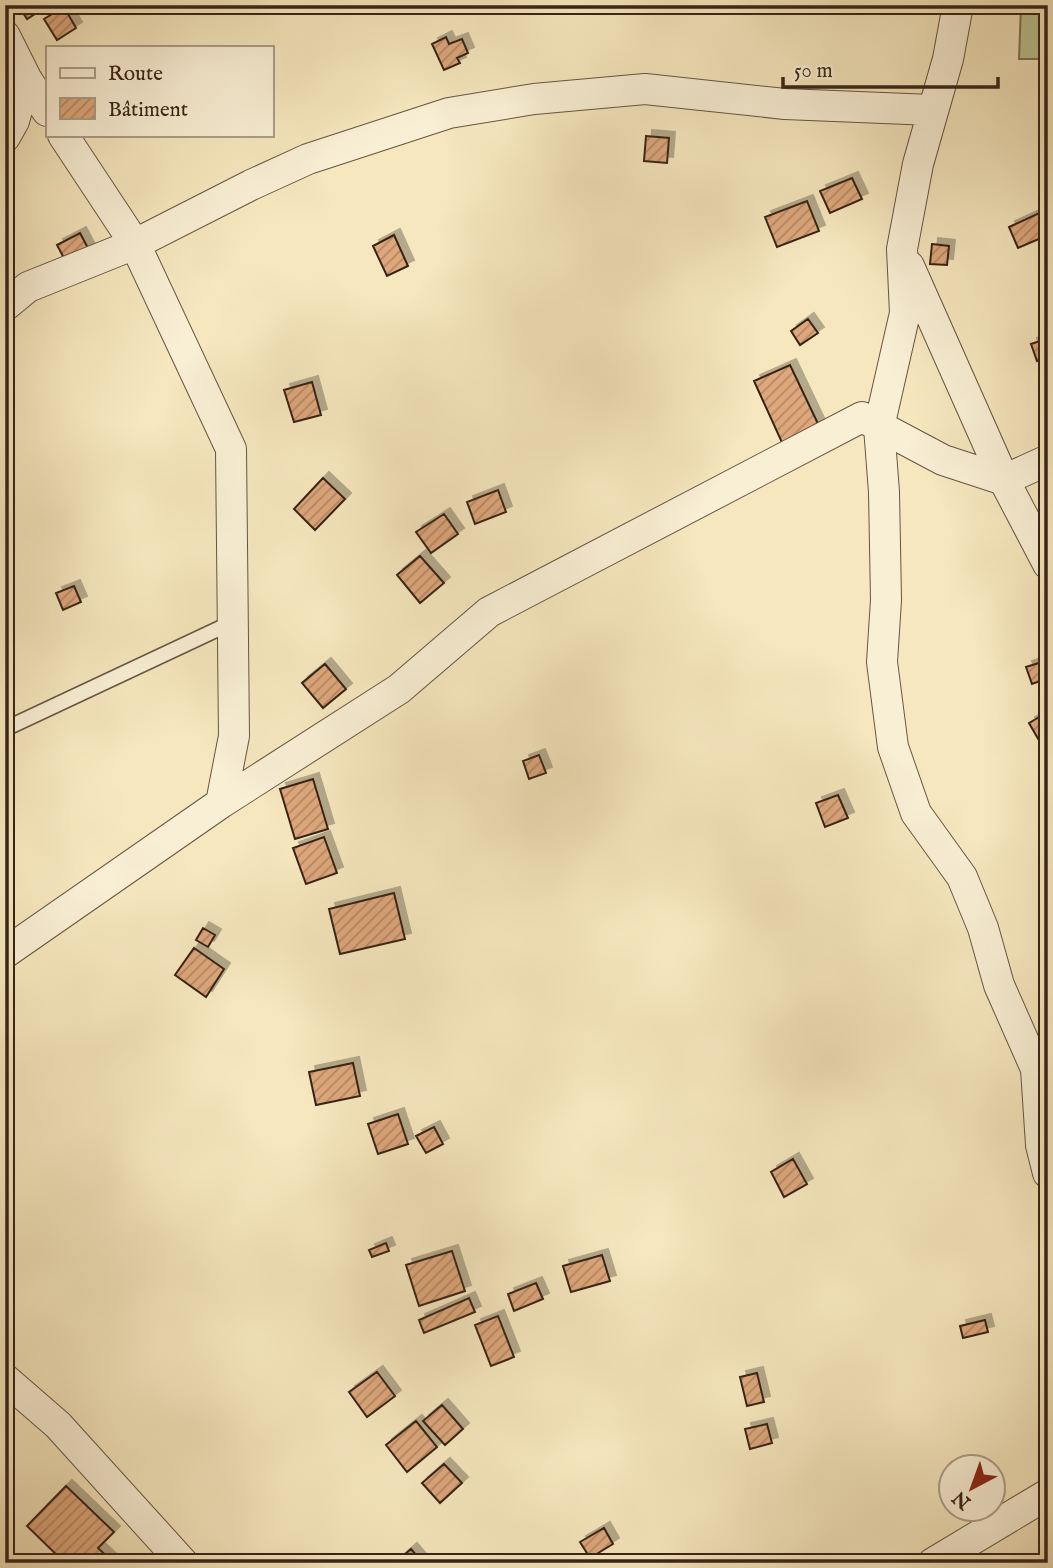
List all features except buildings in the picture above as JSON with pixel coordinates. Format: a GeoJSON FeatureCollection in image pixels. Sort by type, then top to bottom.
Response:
{"type":"FeatureCollection","features":[{"type":"Feature","properties":{"kind":"street"},"geometry":{"type":"LineString","coordinates":[[958,5],[948,59],[918,164],[902,249],[905,313],[879,427],[887,600],[881,662],[893,747],[916,813],[962,877],[983,928],[999,985],[1036,1069],[1041,1145],[1048,1173]]}},
{"type":"Feature","properties":{"kind":"street"},"geometry":{"type":"LineString","coordinates":[[5,36],[26,78],[46,109]]}},
{"type":"Feature","properties":{"kind":"street"},"geometry":{"type":"LineString","coordinates":[[5,137],[14,121],[26,78]]}},
{"type":"Feature","properties":{"kind":"street"},"geometry":{"type":"LineString","coordinates":[[5,306],[28,287],[135,244],[308,159],[449,113],[534,99],[645,89],[785,104],[932,110]]}},
{"type":"Feature","properties":{"kind":"street"},"geometry":{"type":"LineString","coordinates":[[64,136],[135,244],[231,449],[234,736],[221,803]]}},
{"type":"Feature","properties":{"kind":"street"},"geometry":{"type":"LineString","coordinates":[[902,249],[1004,480],[1048,564]]}},
{"type":"Feature","properties":{"kind":"street"},"geometry":{"type":"LineString","coordinates":[[5,953],[221,803],[399,689],[489,612],[862,417],[943,460],[1004,480],[1048,460]]}},
{"type":"Feature","properties":{"kind":"street"},"geometry":{"type":"LineString","coordinates":[[5,1379],[58,1425],[167,1558]]}},
{"type":"Feature","properties":{"kind":"street"},"geometry":{"type":"LineString","coordinates":[[933,1563],[1048,1494]]}},
{"type":"Feature","properties":{"kind":"lane"},"geometry":{"type":"LineString","coordinates":[[5,729],[233,622]]}},
{"type":"Feature","properties":{"kind":"green space"},"geometry":{"type":"Polygon","coordinates":[[[1021,5],[1048,5],[1048,59],[1019,59],[1021,5]]]}}]}
